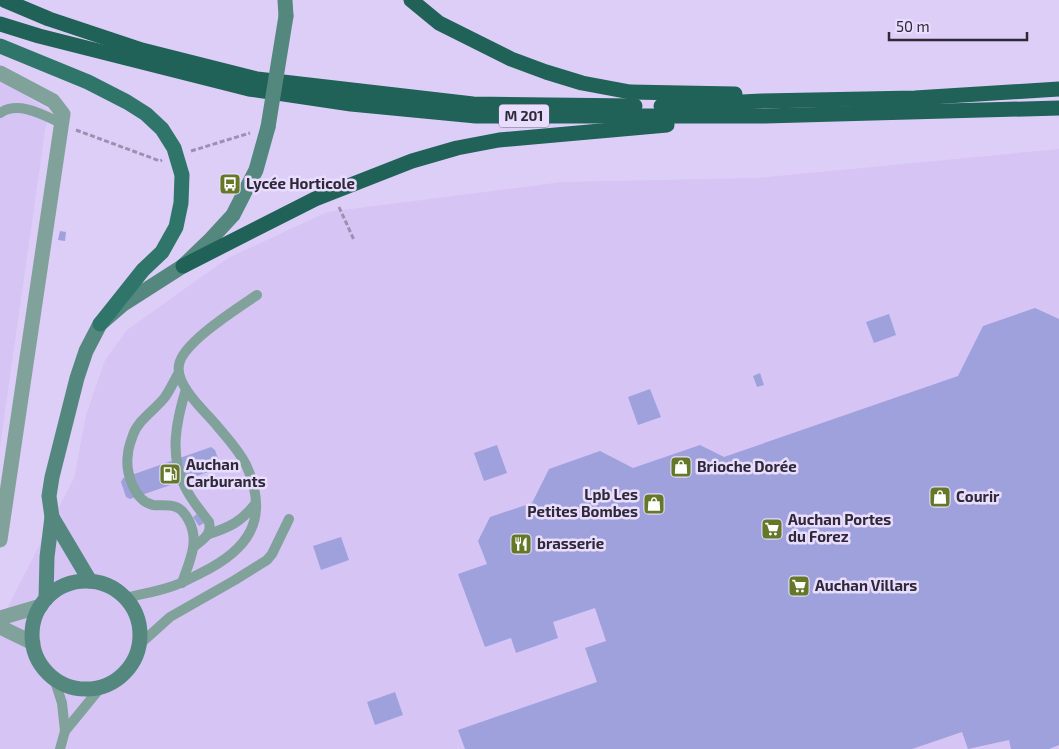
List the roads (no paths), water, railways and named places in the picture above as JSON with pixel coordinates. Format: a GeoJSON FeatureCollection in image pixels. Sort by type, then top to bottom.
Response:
{"type":"FeatureCollection","features":[{"type":"Feature","properties":{"kind":"highway","name":"M 201"},"geometry":{"type":"LineString","coordinates":[[4,0],[49,19],[142,50],[257,79],[474,104],[670,106],[762,101],[915,98],[1059,89]]}},
{"type":"Feature","properties":{"kind":"highway"},"geometry":{"type":"LineString","coordinates":[[411,0],[439,23],[511,59],[582,83],[630,92],[756,94],[967,88],[1059,89]]}},
{"type":"Feature","properties":{"kind":"highway","name":"M 201"},"geometry":{"type":"LineString","coordinates":[[0,24],[39,36],[248,89],[351,104],[476,116],[766,116],[1059,108]]}},
{"type":"Feature","properties":{"kind":"highway"},"geometry":{"type":"LineString","coordinates":[[183,266],[315,200],[412,161],[457,148],[500,140],[766,116]]}},
{"type":"Feature","properties":{"kind":"main road"},"geometry":{"type":"LineString","coordinates":[[0,46],[88,82],[126,102],[146,114],[162,129],[174,148],[182,175],[181,203],[176,227],[162,252],[142,270],[100,324]]}},
{"type":"Feature","properties":{"kind":"street"},"geometry":{"type":"LineString","coordinates":[[0,618],[43,602],[62,587],[76,582],[90,581],[103,584],[115,589],[126,598],[135,611],[140,627],[140,644],[135,658],[127,671],[115,681],[101,687],[84,689],[68,686],[54,678],[44,668],[37,656],[33,643],[33,629],[43,602],[52,517],[49,496],[64,428],[86,351],[100,324],[122,306],[183,266],[233,215],[256,170],[268,128],[286,16],[285,0]]}},
{"type":"Feature","properties":{"kind":"street"},"geometry":{"type":"LineString","coordinates":[[0,73],[53,101],[64,114],[0,540]]}},
{"type":"Feature","properties":{"kind":"street"},"geometry":{"type":"LineString","coordinates":[[52,517],[90,581]]}},
{"type":"Feature","properties":{"kind":"street"},"geometry":{"type":"LineString","coordinates":[[0,627],[33,643]]}},
{"type":"Feature","properties":{"kind":"lane"},"geometry":{"type":"LineString","coordinates":[[0,113],[4,110],[19,109],[36,112],[63,124]]}},
{"type":"Feature","properties":{"kind":"lane"},"geometry":{"type":"LineString","coordinates":[[182,583],[195,546],[194,534],[185,513],[177,507],[153,505],[142,500],[128,470],[128,454],[134,433],[165,397],[178,374],[179,363],[192,344],[257,295]]}},
{"type":"Feature","properties":{"kind":"lane"},"geometry":{"type":"LineString","coordinates":[[126,598],[182,583],[221,563],[234,554],[248,539],[254,523],[256,503],[254,485],[247,466],[217,425],[186,389],[178,374]]}},
{"type":"Feature","properties":{"kind":"lane"},"geometry":{"type":"LineString","coordinates":[[186,389],[175,434],[178,468],[190,496],[209,522],[209,534]]}},
{"type":"Feature","properties":{"kind":"lane"},"geometry":{"type":"LineString","coordinates":[[195,546],[209,534],[246,516],[256,503]]}},
{"type":"Feature","properties":{"kind":"lane"},"geometry":{"type":"LineString","coordinates":[[140,644],[170,617],[236,580],[267,560],[272,554],[289,519]]}},
{"type":"Feature","properties":{"kind":"lane"},"geometry":{"type":"LineString","coordinates":[[54,678],[62,704],[65,731],[60,749]]}},
{"type":"Feature","properties":{"kind":"lane"},"geometry":{"type":"LineString","coordinates":[[65,731],[101,687]]}},
{"type":"Feature","properties":{"kind":"place","name":"Lycée Horticole"},"geometry":{"type":"Point","coordinates":[230,184]}},
{"type":"Feature","properties":{"kind":"place","name":"Brioche Dorée"},"geometry":{"type":"Point","coordinates":[681,467]}},
{"type":"Feature","properties":{"kind":"place","name":"Auchan Carburants"},"geometry":{"type":"Point","coordinates":[170,474]}},
{"type":"Feature","properties":{"kind":"place","name":"Courir"},"geometry":{"type":"Point","coordinates":[940,497]}},
{"type":"Feature","properties":{"kind":"place","name":"Lpb Les Petites Bombes"},"geometry":{"type":"Point","coordinates":[654,504]}},
{"type":"Feature","properties":{"kind":"place","name":"Auchan Portes du Forez"},"geometry":{"type":"Point","coordinates":[772,529]}},
{"type":"Feature","properties":{"kind":"place","name":"brasserie"},"geometry":{"type":"Point","coordinates":[521,544]}},
{"type":"Feature","properties":{"kind":"place","name":"Auchan Villars"},"geometry":{"type":"Point","coordinates":[799,586]}}]}
